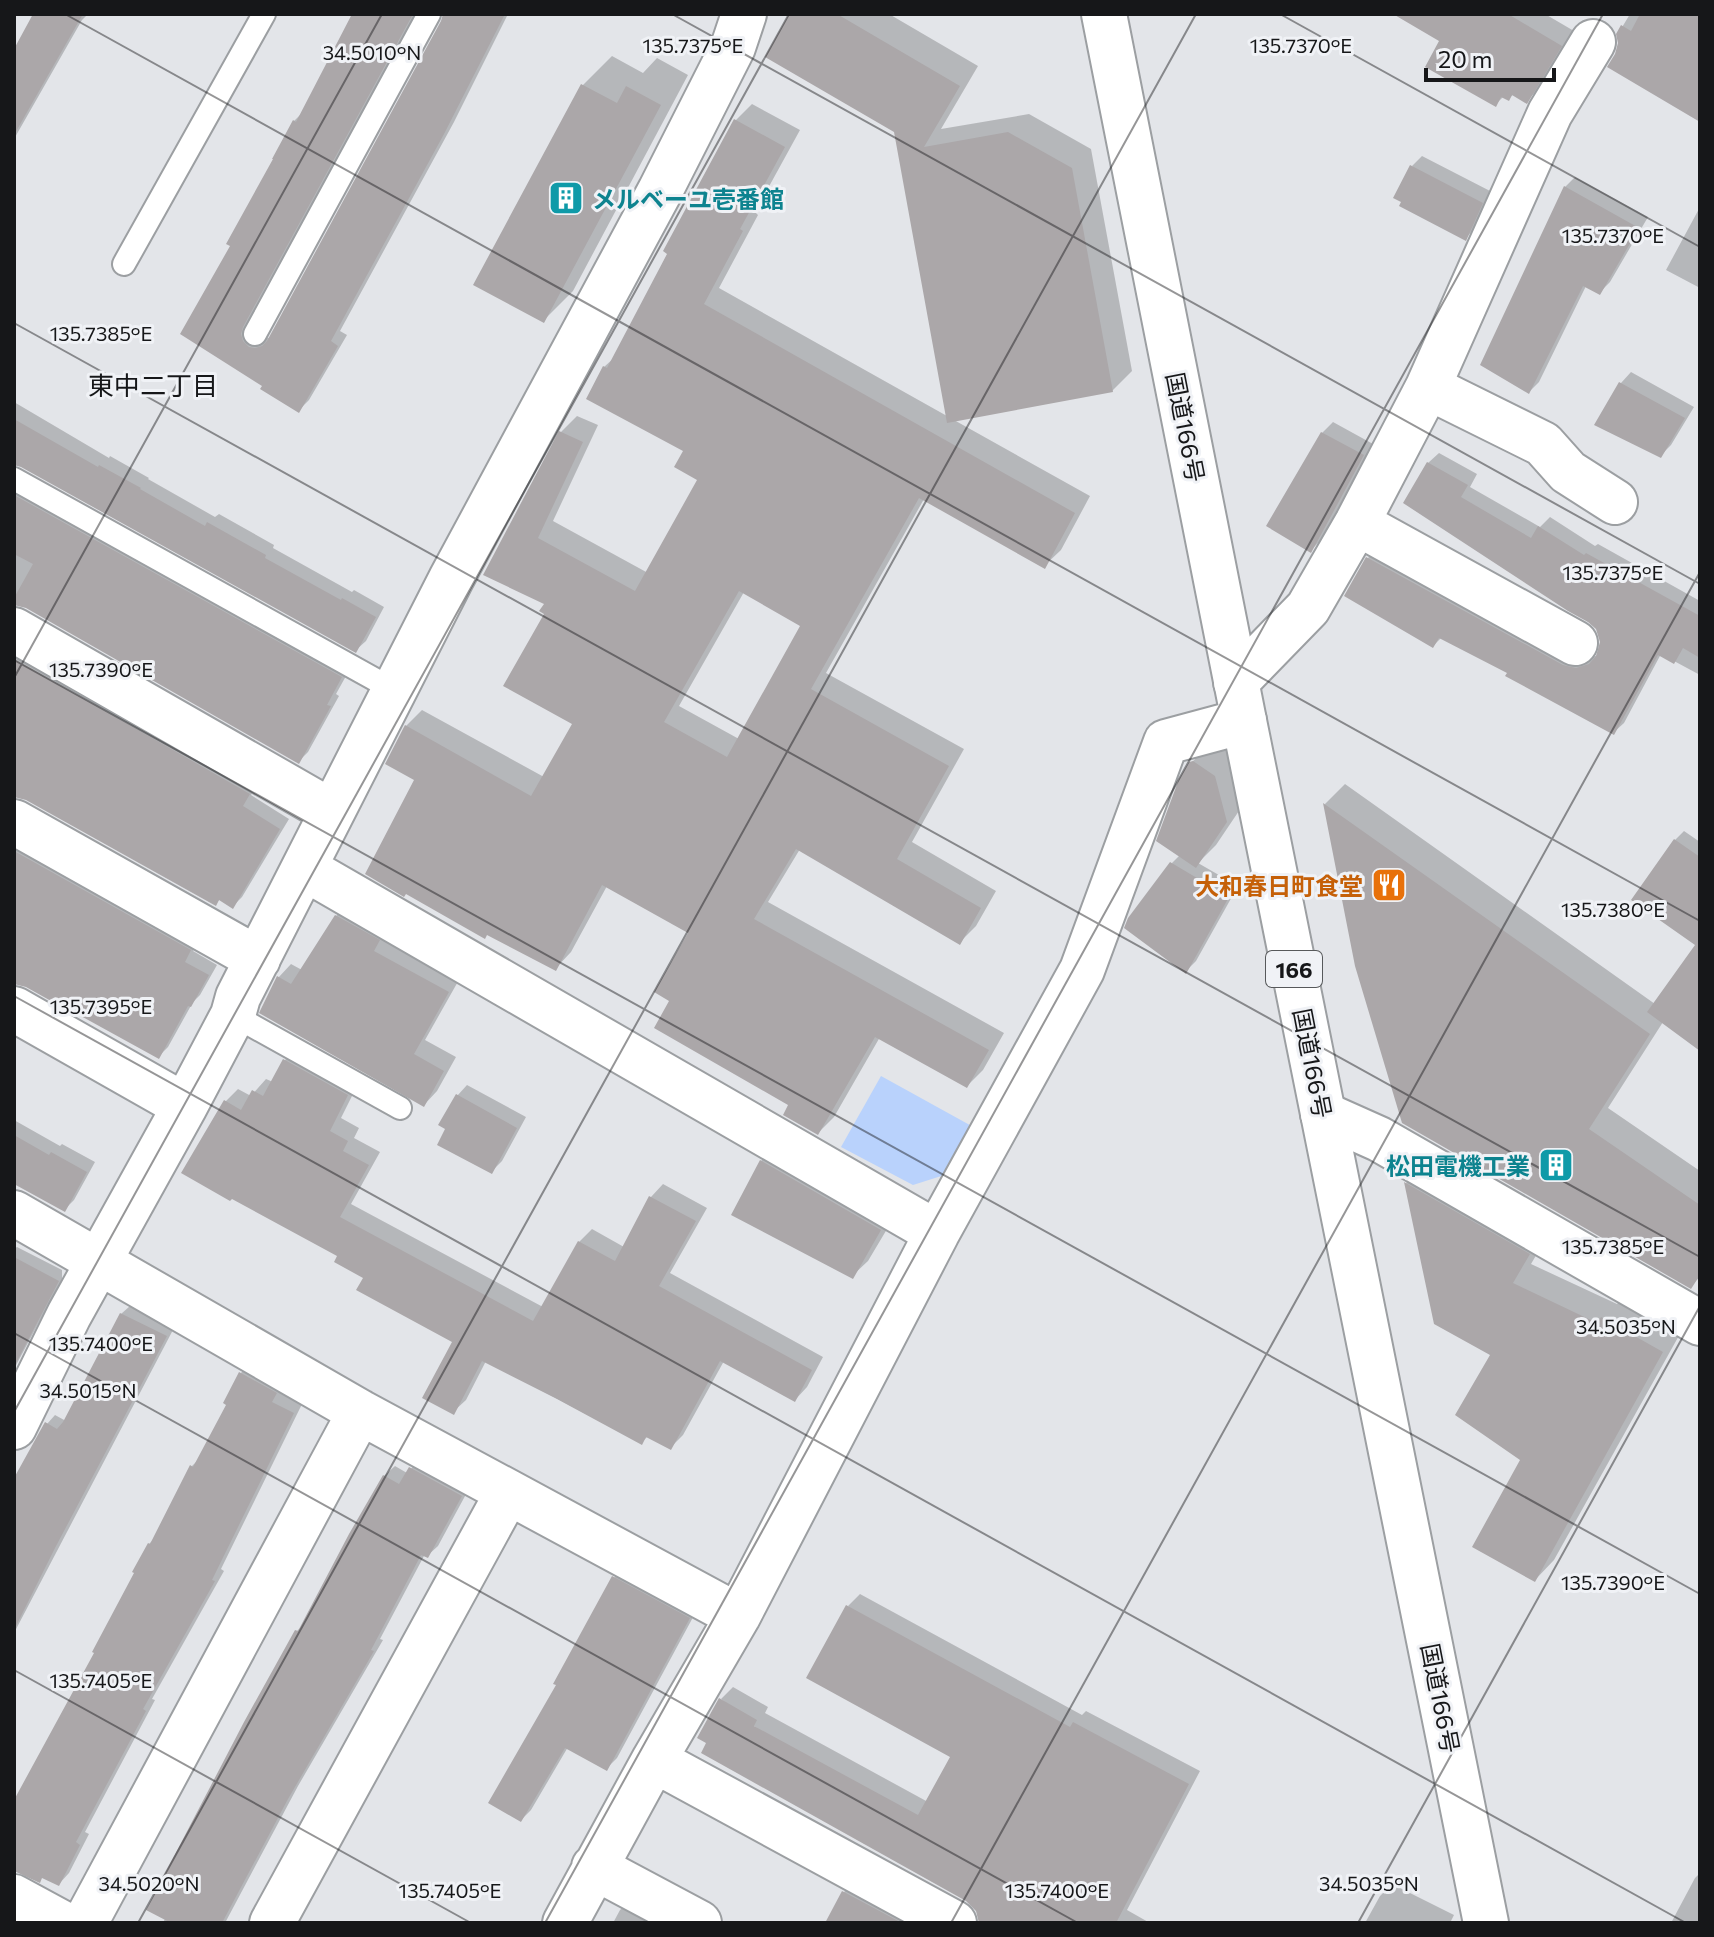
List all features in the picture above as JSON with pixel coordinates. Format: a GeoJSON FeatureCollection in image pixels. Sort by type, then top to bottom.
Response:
{"type":"FeatureCollection","features":[{"type":"Feature","properties":{"kind":"main road"},"geometry":{"type":"LineString","coordinates":[[14,1427],[69,1315],[233,1015],[238,997],[466,551],[660,191],[733,47],[744,14]]}},
{"type":"Feature","properties":{"kind":"main road","name":"国道166号"},"geometry":{"type":"LineString","coordinates":[[1104,14],[1486,1923]]}},
{"type":"Feature","properties":{"kind":"main road"},"geometry":{"type":"LineString","coordinates":[[565,1923],[654,1760],[738,1616],[937,1233],[1082,970],[1166,742],[1240,702],[1308,608],[1357,523],[1428,387],[1550,113],[1593,42]]}},
{"type":"Feature","properties":{"kind":"main road"},"geometry":{"type":"LineString","coordinates":[[1428,387],[1543,444],[1568,472],[1615,502]]}},
{"type":"Feature","properties":{"kind":"main road"},"geometry":{"type":"LineString","coordinates":[[1357,523],[1575,643]]}},
{"type":"Feature","properties":{"kind":"main road"},"geometry":{"type":"LineString","coordinates":[[14,630],[332,812]]}},
{"type":"Feature","properties":{"kind":"main road"},"geometry":{"type":"LineString","coordinates":[[14,822],[258,959]]}},
{"type":"Feature","properties":{"kind":"main road"},"geometry":{"type":"LineString","coordinates":[[304,868],[937,1233]]}},
{"type":"Feature","properties":{"kind":"main road"},"geometry":{"type":"LineString","coordinates":[[14,1009],[185,1106]]}},
{"type":"Feature","properties":{"kind":"main road"},"geometry":{"type":"LineString","coordinates":[[1323,1114],[1379,1139],[1700,1323]]}},
{"type":"Feature","properties":{"kind":"main road"},"geometry":{"type":"LineString","coordinates":[[14,1213],[360,1412],[738,1616]]}},
{"type":"Feature","properties":{"kind":"main road"},"geometry":{"type":"LineString","coordinates":[[85,1923],[360,1412]]}},
{"type":"Feature","properties":{"kind":"main road"},"geometry":{"type":"LineString","coordinates":[[272,1923],[508,1492]]}},
{"type":"Feature","properties":{"kind":"main road"},"geometry":{"type":"LineString","coordinates":[[654,1760],[954,1923]]}},
{"type":"Feature","properties":{"kind":"main road"},"geometry":{"type":"LineString","coordinates":[[594,1867],[699,1923]]}},
{"type":"Feature","properties":{"kind":"main road"},"geometry":{"type":"LineString","coordinates":[[14,1897],[62,1923]]}},
{"type":"Feature","properties":{"kind":"lane"},"geometry":{"type":"LineString","coordinates":[[124,264],[264,14]]}},
{"type":"Feature","properties":{"kind":"lane"},"geometry":{"type":"LineString","coordinates":[[255,334],[429,14]]}},
{"type":"Feature","properties":{"kind":"lane"},"geometry":{"type":"LineString","coordinates":[[14,479],[394,690]]}},
{"type":"Feature","properties":{"kind":"lane"},"geometry":{"type":"LineString","coordinates":[[233,1015],[400,1108]]}},
{"type":"Feature","properties":{"kind":"shaded area"},"geometry":{"type":"Polygon","coordinates":[[[881,1076],[977,1129],[957,1171],[913,1185],[841,1147],[881,1076]]]}},
{"type":"Feature","properties":{"kind":"building"},"geometry":{"type":"Polygon","coordinates":[[[33,14],[83,14],[14,135],[14,49],[33,14]]]}},
{"type":"Feature","properties":{"kind":"building"},"geometry":{"type":"Polygon","coordinates":[[[352,14],[413,14],[243,327],[243,341],[249,347],[262,346],[267,341],[443,14],[505,14],[444,134],[331,341],[338,346],[299,413],[180,334],[352,14]]]}},
{"type":"Feature","properties":{"kind":"building"},"geometry":{"type":"Polygon","coordinates":[[[789,14],[837,14],[960,86],[924,147],[1008,132],[1072,168],[1113,392],[947,423],[894,132],[765,57],[789,14]]]}},
{"type":"Feature","properties":{"kind":"building"},"geometry":{"type":"Polygon","coordinates":[[[1393,14],[1508,14],[1562,46],[1527,104],[1512,95],[1509,101],[1501,97],[1496,107],[1425,67],[1439,41],[1393,14]]]}},
{"type":"Feature","properties":{"kind":"building"},"geometry":{"type":"Polygon","coordinates":[[[1640,14],[1700,14],[1700,122],[1607,67],[1615,54],[1618,43],[1616,34],[1621,25],[1631,31],[1640,14]]]}},
{"type":"Feature","properties":{"kind":"building","name":"メルベーユ壱番館"},"geometry":{"type":"Polygon","coordinates":[[[581,84],[617,103],[626,86],[661,105],[544,323],[473,285],[581,84]]]}},
{"type":"Feature","properties":{"kind":"building"},"geometry":{"type":"Polygon","coordinates":[[[734,119],[785,147],[704,304],[1075,513],[1045,569],[919,498],[811,689],[949,766],[897,859],[981,908],[960,945],[796,849],[754,919],[989,1050],[967,1088],[875,1037],[818,1135],[783,1115],[788,1105],[654,1028],[669,1001],[654,992],[688,933],[602,885],[556,971],[487,935],[485,939],[365,874],[414,780],[385,764],[405,725],[531,796],[572,724],[503,686],[544,614],[539,611],[544,604],[483,575],[559,431],[583,442],[538,538],[635,591],[697,480],[674,467],[683,451],[586,399],[603,366],[607,368],[667,254],[663,251],[734,119]],[[739,591],[664,722],[727,757],[800,626],[739,591]]]}},
{"type":"Feature","properties":{"kind":"building"},"geometry":{"type":"Polygon","coordinates":[[[1410,165],[1483,203],[1466,241],[1399,206],[1401,202],[1393,198],[1410,165]]]}},
{"type":"Feature","properties":{"kind":"building"},"geometry":{"type":"Polygon","coordinates":[[[1564,186],[1639,228],[1600,295],[1583,286],[1529,394],[1480,365],[1564,186]]]}},
{"type":"Feature","properties":{"kind":"building"},"geometry":{"type":"Polygon","coordinates":[[[1619,382],[1685,418],[1661,458],[1594,425],[1619,382]]]}},
{"type":"Feature","properties":{"kind":"building"},"geometry":{"type":"Polygon","coordinates":[[[14,419],[376,617],[356,653],[14,465],[14,419]]]}},
{"type":"Feature","properties":{"kind":"building"},"geometry":{"type":"Polygon","coordinates":[[[1321,432],[1364,455],[1311,553],[1266,526],[1321,432]]]}},
{"type":"Feature","properties":{"kind":"building"},"geometry":{"type":"Polygon","coordinates":[[[1427,462],[1468,485],[1461,497],[1531,538],[1538,526],[1584,555],[1586,553],[1700,616],[1700,658],[1683,648],[1674,664],[1658,655],[1614,735],[1505,676],[1507,673],[1439,638],[1433,648],[1344,596],[1366,557],[1563,665],[1576,668],[1589,664],[1596,656],[1600,642],[1596,629],[1588,622],[1403,503],[1427,462]]]}},
{"type":"Feature","properties":{"kind":"building"},"geometry":{"type":"Polygon","coordinates":[[[14,495],[342,677],[327,705],[331,706],[299,764],[26,608],[14,605],[14,598],[33,564],[14,554],[14,495]]]}},
{"type":"Feature","properties":{"kind":"building"},"geometry":{"type":"Polygon","coordinates":[[[14,659],[250,794],[243,806],[280,829],[233,909],[219,900],[216,906],[26,800],[14,797],[14,659]]]}},
{"type":"Feature","properties":{"kind":"building"},"geometry":{"type":"Polygon","coordinates":[[[1193,761],[1215,776],[1227,822],[1196,868],[1156,841],[1179,779],[1189,762],[1193,761]]]}},
{"type":"Feature","properties":{"kind":"building"},"geometry":{"type":"Polygon","coordinates":[[[1323,803],[1650,1034],[1589,1129],[1700,1205],[1700,1275],[1691,1289],[1402,1123],[1355,966],[1323,803]]]}},
{"type":"Feature","properties":{"kind":"building"},"geometry":{"type":"Polygon","coordinates":[[[1674,839],[1700,857],[1700,1051],[1647,1012],[1695,945],[1631,900],[1674,839]]]}},
{"type":"Feature","properties":{"kind":"building"},"geometry":{"type":"Polygon","coordinates":[[[14,851],[191,950],[185,962],[209,975],[159,1059],[26,987],[14,984],[14,851]]]}},
{"type":"Feature","properties":{"kind":"building"},"geometry":{"type":"Polygon","coordinates":[[[1170,862],[1229,897],[1186,974],[1124,928],[1128,918],[1170,862]]]}},
{"type":"Feature","properties":{"kind":"building"},"geometry":{"type":"Polygon","coordinates":[[[335,915],[380,940],[374,951],[449,992],[414,1054],[444,1071],[424,1107],[259,1013],[277,976],[291,984],[335,915]]]}},
{"type":"Feature","properties":{"kind":"building"},"geometry":{"type":"Polygon","coordinates":[[[283,1059],[348,1095],[330,1131],[348,1141],[343,1151],[369,1165],[340,1217],[533,1321],[578,1241],[615,1261],[649,1196],[696,1221],[659,1286],[812,1370],[795,1402],[720,1361],[671,1450],[646,1437],[642,1445],[482,1361],[454,1415],[422,1398],[452,1342],[356,1290],[363,1278],[334,1262],[337,1256],[181,1173],[224,1100],[241,1110],[252,1090],[263,1096],[283,1059]]]}},
{"type":"Feature","properties":{"kind":"building"},"geometry":{"type":"Polygon","coordinates":[[[456,1094],[517,1128],[492,1174],[437,1145],[445,1129],[438,1125],[456,1094]]]}},
{"type":"Feature","properties":{"kind":"building"},"geometry":{"type":"Polygon","coordinates":[[[14,1135],[87,1172],[65,1212],[14,1184],[14,1135]]]}},
{"type":"Feature","properties":{"kind":"building"},"geometry":{"type":"Polygon","coordinates":[[[760,1160],[881,1230],[853,1279],[731,1215],[760,1160]]]}},
{"type":"Feature","properties":{"kind":"building"},"geometry":{"type":"Polygon","coordinates":[[[1404,1182],[1530,1254],[1513,1283],[1597,1323],[1601,1317],[1663,1352],[1535,1582],[1472,1547],[1520,1460],[1455,1415],[1490,1355],[1434,1324],[1404,1182]]]}},
{"type":"Feature","properties":{"kind":"building"},"geometry":{"type":"Polygon","coordinates":[[[14,1257],[59,1281],[14,1367],[14,1257]]]}},
{"type":"Feature","properties":{"kind":"building"},"geometry":{"type":"Polygon","coordinates":[[[120,1313],[167,1336],[14,1630],[14,1478],[45,1422],[57,1429],[63,1422],[120,1313]]]}},
{"type":"Feature","properties":{"kind":"building"},"geometry":{"type":"Polygon","coordinates":[[[239,1372],[277,1393],[272,1402],[294,1413],[212,1580],[215,1581],[143,1709],[146,1711],[76,1842],[80,1845],[59,1886],[42,1878],[40,1883],[14,1871],[14,1800],[94,1653],[132,1572],[226,1405],[223,1403],[239,1372]]]}},
{"type":"Feature","properties":{"kind":"building"},"geometry":{"type":"Polygon","coordinates":[[[409,1467],[462,1496],[428,1558],[421,1555],[371,1650],[374,1651],[288,1799],[222,1923],[171,1923],[146,1910],[244,1722],[295,1630],[298,1631],[383,1475],[399,1484],[409,1467]]]}},
{"type":"Feature","properties":{"kind":"building"},"geometry":{"type":"Polygon","coordinates":[[[612,1576],[690,1618],[607,1771],[565,1748],[521,1822],[488,1803],[556,1685],[553,1684],[612,1576]]]}},
{"type":"Feature","properties":{"kind":"building"},"geometry":{"type":"Polygon","coordinates":[[[846,1605],[1070,1727],[1073,1722],[1189,1784],[1116,1923],[979,1923],[976,1911],[966,1901],[701,1753],[706,1743],[697,1738],[719,1698],[757,1720],[754,1726],[918,1815],[950,1757],[806,1678],[846,1605]]]}},
{"type":"Feature","properties":{"kind":"building"},"geometry":{"type":"Polygon","coordinates":[[[842,1891],[902,1923],[825,1923],[842,1891]]]}},
{"type":"Feature","properties":{"kind":"place","name":"メルベーユ壱番館"},"geometry":{"type":"Point","coordinates":[566,198]}},
{"type":"Feature","properties":{"kind":"place","name":"大和春日町食堂"},"geometry":{"type":"Point","coordinates":[1389,885]}},
{"type":"Feature","properties":{"kind":"place","name":"松田電機工業"},"geometry":{"type":"Point","coordinates":[1556,1165]}},
{"type":"Feature","properties":{"kind":"district","name":"東中二丁目"},"geometry":{"type":"Point","coordinates":[153,384]}}]}
